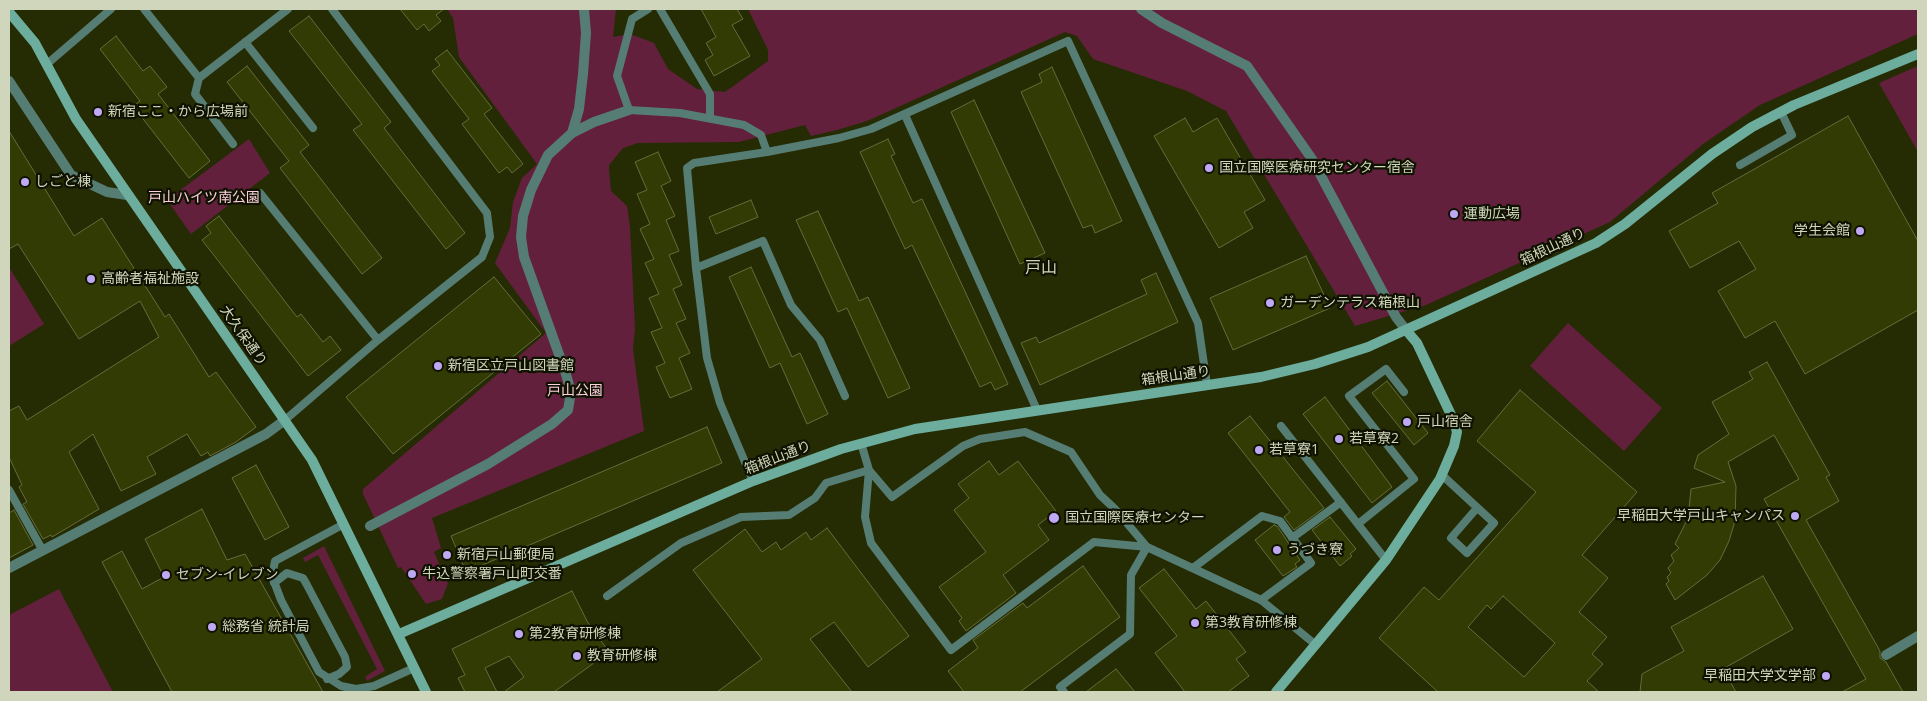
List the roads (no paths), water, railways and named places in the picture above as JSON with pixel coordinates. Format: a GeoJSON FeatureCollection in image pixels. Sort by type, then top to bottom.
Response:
{"type":"FeatureCollection","features":[{"type":"Feature","properties":{"kind":"street"},"geometry":{"type":"LineString","coordinates":[[572,133],[579,109],[586,33],[584,9]]}},
{"type":"Feature","properties":{"kind":"street"},"geometry":{"type":"LineString","coordinates":[[1142,9],[1162,23],[1247,66],[1312,159],[1396,318],[1417,343],[1456,426],[1456,438],[1442,475],[1386,560],[1276,692]]}},
{"type":"Feature","properties":{"kind":"street","name":"大久保通り"},"geometry":{"type":"LineString","coordinates":[[9,12],[35,43],[76,119],[127,195],[312,460],[426,692]]}},
{"type":"Feature","properties":{"kind":"street","name":"箱根山通り"},"geometry":{"type":"LineString","coordinates":[[399,634],[753,481],[805,461],[861,443],[915,429],[1261,377],[1315,364],[1368,347],[1604,238],[1625,224],[1731,140],[1781,112],[1868,73],[1918,54]]}},
{"type":"Feature","properties":{"kind":"street"},"geometry":{"type":"LineString","coordinates":[[9,81],[71,175],[107,192],[127,195]]}},
{"type":"Feature","properties":{"kind":"street"},"geometry":{"type":"LineString","coordinates":[[370,526],[488,464],[552,424],[568,410],[571,392],[566,371],[524,257],[521,237],[523,216],[531,190],[548,155],[572,133],[594,122],[629,110]]}},
{"type":"Feature","properties":{"kind":"street"},"geometry":{"type":"LineString","coordinates":[[9,568],[266,434],[285,420]]}},
{"type":"Feature","properties":{"kind":"street"},"geometry":{"type":"LineString","coordinates":[[1886,655],[1918,636]]}},
{"type":"Feature","properties":{"kind":"lane"},"geometry":{"type":"LineString","coordinates":[[48,64],[111,9]]}},
{"type":"Feature","properties":{"kind":"lane"},"geometry":{"type":"LineString","coordinates":[[144,9],[199,78]]}},
{"type":"Feature","properties":{"kind":"lane"},"geometry":{"type":"LineString","coordinates":[[233,144],[196,94],[199,78],[288,9]]}},
{"type":"Feature","properties":{"kind":"lane"},"geometry":{"type":"LineString","coordinates":[[285,420],[378,340],[482,257],[490,237],[487,213],[332,9]]}},
{"type":"Feature","properties":{"kind":"lane"},"geometry":{"type":"LineString","coordinates":[[648,9],[632,19],[617,76],[629,110],[680,112],[744,125],[761,136],[767,152]]}},
{"type":"Feature","properties":{"kind":"lane"},"geometry":{"type":"LineString","coordinates":[[660,9],[710,94],[710,118]]}},
{"type":"Feature","properties":{"kind":"lane"},"geometry":{"type":"LineString","coordinates":[[753,481],[720,403],[706,358],[687,168],[694,163],[767,152],[847,136],[871,129],[1068,41],[1198,324],[1207,385]]}},
{"type":"Feature","properties":{"kind":"lane"},"geometry":{"type":"LineString","coordinates":[[245,42],[313,128]]}},
{"type":"Feature","properties":{"kind":"lane"},"geometry":{"type":"LineString","coordinates":[[1740,165],[1792,136],[1781,112]]}},
{"type":"Feature","properties":{"kind":"lane"},"geometry":{"type":"LineString","coordinates":[[905,115],[1037,410]]}},
{"type":"Feature","properties":{"kind":"lane"},"geometry":{"type":"LineString","coordinates":[[260,193],[378,340]]}},
{"type":"Feature","properties":{"kind":"lane"},"geometry":{"type":"LineString","coordinates":[[696,268],[763,241],[791,305],[820,340],[845,396]]}},
{"type":"Feature","properties":{"kind":"lane"},"geometry":{"type":"LineString","coordinates":[[1358,524],[1414,479],[1349,396],[1386,369],[1404,392]]}},
{"type":"Feature","properties":{"kind":"lane"},"geometry":{"type":"LineString","coordinates":[[1281,426],[1386,560]]}},
{"type":"Feature","properties":{"kind":"lane"},"geometry":{"type":"LineString","coordinates":[[869,470],[892,497],[962,446],[980,439],[1025,432],[1071,452],[1100,495],[1115,509],[1147,547]]}},
{"type":"Feature","properties":{"kind":"lane"},"geometry":{"type":"LineString","coordinates":[[861,443],[869,470],[865,517],[871,543],[951,650],[1094,542],[1147,547],[1193,568],[1261,600],[1316,645]]}},
{"type":"Feature","properties":{"kind":"lane"},"geometry":{"type":"LineString","coordinates":[[607,596],[680,543],[741,517],[789,515],[815,498],[826,483],[869,470]]}},
{"type":"Feature","properties":{"kind":"lane"},"geometry":{"type":"LineString","coordinates":[[1442,475],[1494,523],[1467,554],[1451,538],[1477,508]]}},
{"type":"Feature","properties":{"kind":"lane"},"geometry":{"type":"LineString","coordinates":[[9,490],[43,551]]}},
{"type":"Feature","properties":{"kind":"lane"},"geometry":{"type":"LineString","coordinates":[[1292,538],[1341,502]]}},
{"type":"Feature","properties":{"kind":"lane"},"geometry":{"type":"LineString","coordinates":[[1193,568],[1262,516],[1280,521],[1311,563],[1261,600]]}},
{"type":"Feature","properties":{"kind":"lane"},"geometry":{"type":"LineString","coordinates":[[344,524],[275,561],[272,576],[274,583],[319,672],[327,678],[341,686],[356,689],[374,686],[414,668]]}},
{"type":"Feature","properties":{"kind":"lane"},"geometry":{"type":"LineString","coordinates":[[1064,692],[1060,687],[1130,634],[1131,576],[1147,547]]}},
{"type":"Feature","properties":{"kind":"lane"},"geometry":{"type":"LineString","coordinates":[[274,583],[287,573],[303,578],[307,585],[345,657],[347,667],[339,674],[327,678]]}},
{"type":"Feature","properties":{"kind":"place","name":"新宿ここ・から広場前"},"geometry":{"type":"Point","coordinates":[98,112]}},
{"type":"Feature","properties":{"kind":"place","name":"国立国際医療研究センター宿舎"},"geometry":{"type":"Point","coordinates":[1209,168]}},
{"type":"Feature","properties":{"kind":"place","name":"しごと棟"},"geometry":{"type":"Point","coordinates":[25,182]}},
{"type":"Feature","properties":{"kind":"place","name":"運動広場"},"geometry":{"type":"Point","coordinates":[1454,214]}},
{"type":"Feature","properties":{"kind":"place","name":"学生会館"},"geometry":{"type":"Point","coordinates":[1860,231]}},
{"type":"Feature","properties":{"kind":"place","name":"高齢者福祉施設"},"geometry":{"type":"Point","coordinates":[91,279]}},
{"type":"Feature","properties":{"kind":"place","name":"ガーデンテラス箱根山"},"geometry":{"type":"Point","coordinates":[1270,303]}},
{"type":"Feature","properties":{"kind":"place","name":"新宿区立戸山図書館"},"geometry":{"type":"Point","coordinates":[438,366]}},
{"type":"Feature","properties":{"kind":"place","name":"戸山宿舎"},"geometry":{"type":"Point","coordinates":[1407,422]}},
{"type":"Feature","properties":{"kind":"place","name":"若草寮2"},"geometry":{"type":"Point","coordinates":[1339,439]}},
{"type":"Feature","properties":{"kind":"place","name":"若草寮1"},"geometry":{"type":"Point","coordinates":[1259,450]}},
{"type":"Feature","properties":{"kind":"place","name":"早稲田大学戸山キャンパス"},"geometry":{"type":"Point","coordinates":[1795,516]}},
{"type":"Feature","properties":{"kind":"place","name":"国立国際医療センター"},"geometry":{"type":"Point","coordinates":[1054,518]}},
{"type":"Feature","properties":{"kind":"place","name":"うづき寮"},"geometry":{"type":"Point","coordinates":[1277,550]}},
{"type":"Feature","properties":{"kind":"place","name":"新宿戸山郵便局"},"geometry":{"type":"Point","coordinates":[447,555]}},
{"type":"Feature","properties":{"kind":"place","name":"牛込警察署戸山町交番"},"geometry":{"type":"Point","coordinates":[412,574]}},
{"type":"Feature","properties":{"kind":"place","name":"セブン-イレブン"},"geometry":{"type":"Point","coordinates":[166,575]}},
{"type":"Feature","properties":{"kind":"place","name":"第3教育研修棟"},"geometry":{"type":"Point","coordinates":[1195,623]}},
{"type":"Feature","properties":{"kind":"place","name":"総務省 統計局"},"geometry":{"type":"Point","coordinates":[212,627]}},
{"type":"Feature","properties":{"kind":"place","name":"第2教育研修棟"},"geometry":{"type":"Point","coordinates":[519,634]}},
{"type":"Feature","properties":{"kind":"place","name":"教育研修棟"},"geometry":{"type":"Point","coordinates":[577,656]}},
{"type":"Feature","properties":{"kind":"place","name":"早稲田大学文学部"},"geometry":{"type":"Point","coordinates":[1826,676]}},
{"type":"Feature","properties":{"kind":"district","name":"戸山"},"geometry":{"type":"Point","coordinates":[1041,268]}},
{"type":"Feature","properties":{"kind":"park label","name":"戸山ハイツ南公園"},"geometry":{"type":"Point","coordinates":[204,198]}},
{"type":"Feature","properties":{"kind":"park label","name":"戸山公園"},"geometry":{"type":"Point","coordinates":[575,391]}}]}
